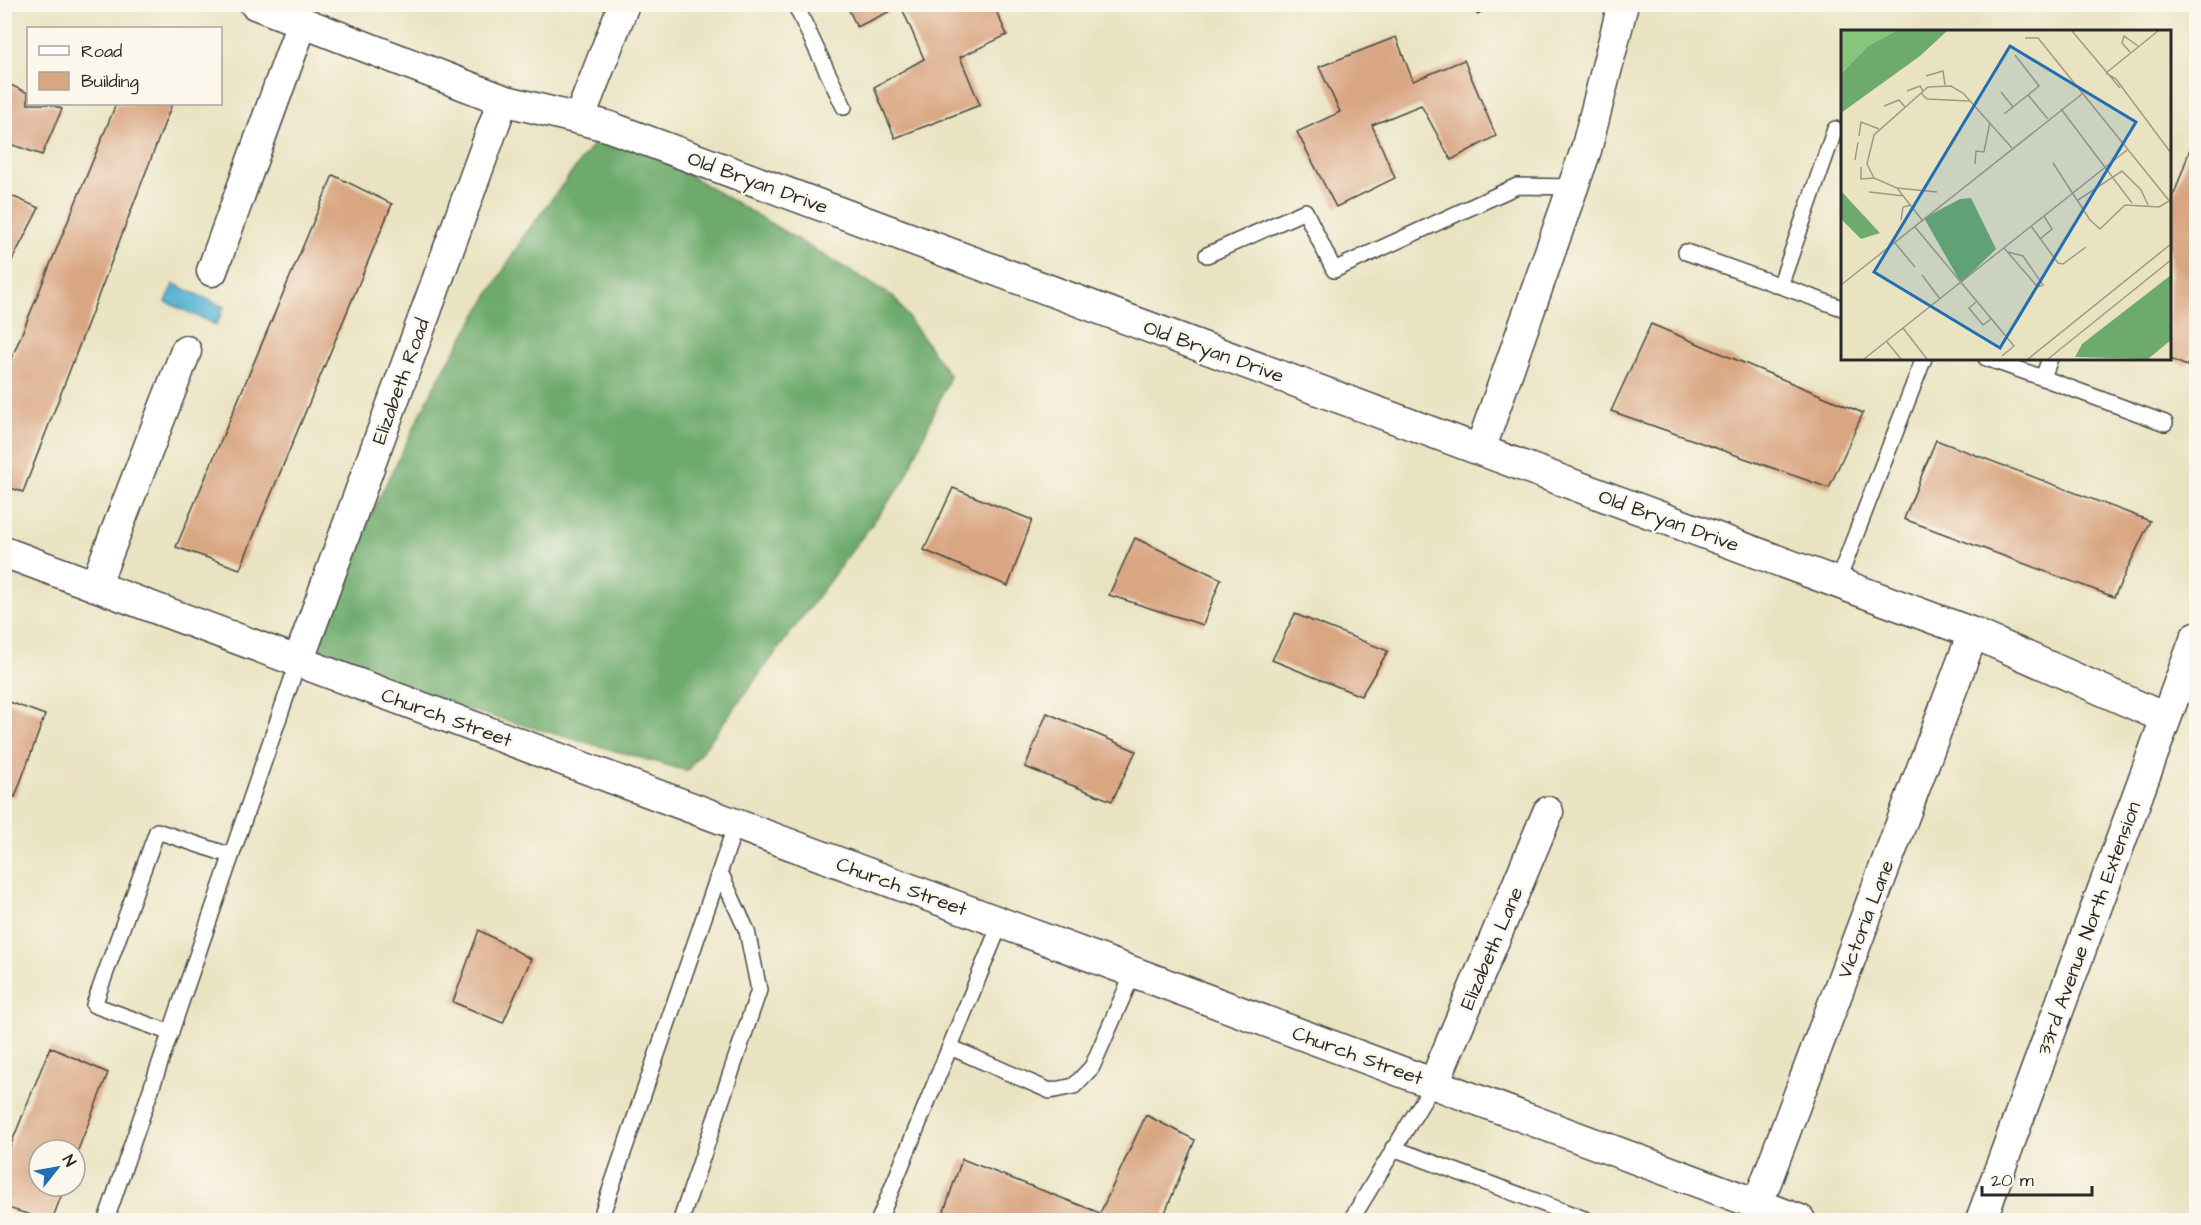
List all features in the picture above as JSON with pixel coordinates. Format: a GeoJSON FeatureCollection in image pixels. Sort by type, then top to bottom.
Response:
{"type":"FeatureCollection","features":[{"type":"Feature","properties":{"kind":"street","name":"Old Bryan Drive"},"geometry":{"type":"LineString","coordinates":[[255,4],[503,100],[618,130],[1973,633],[2165,718]]}},
{"type":"Feature","properties":{"kind":"street"},"geometry":{"type":"LineString","coordinates":[[579,119],[624,4]]}},
{"type":"Feature","properties":{"kind":"street"},"geometry":{"type":"LineString","coordinates":[[1480,450],[1586,150],[1623,4]]}},
{"type":"Feature","properties":{"kind":"street"},"geometry":{"type":"LineString","coordinates":[[212,271],[302,23]]}},
{"type":"Feature","properties":{"kind":"street","name":"Elizabeth Road"},"geometry":{"type":"LineString","coordinates":[[298,662],[503,100]]}},
{"type":"Feature","properties":{"kind":"street"},"geometry":{"type":"LineString","coordinates":[[95,586],[186,351]]}},
{"type":"Feature","properties":{"kind":"street","name":"Church Street"},"geometry":{"type":"LineString","coordinates":[[4,552],[1434,1083],[1754,1213],[1800,1221]]}},
{"type":"Feature","properties":{"kind":"street","name":"Victoria Lane"},"geometry":{"type":"LineString","coordinates":[[1754,1213],[1973,633]]}},
{"type":"Feature","properties":{"kind":"street","name":"33rd Avenue North Extension"},"geometry":{"type":"LineString","coordinates":[[1981,1221],[2196,637]]}},
{"type":"Feature","properties":{"kind":"street","name":"Elizabeth Lane"},"geometry":{"type":"LineString","coordinates":[[1434,1083],[1548,812]]}},
{"type":"Feature","properties":{"kind":"lane"},"geometry":{"type":"LineString","coordinates":[[795,4],[844,107]]}},
{"type":"Feature","properties":{"kind":"lane"},"geometry":{"type":"LineString","coordinates":[[1780,286],[1835,129]]}},
{"type":"Feature","properties":{"kind":"lane"},"geometry":{"type":"LineString","coordinates":[[1207,255],[1305,211],[1334,270],[1517,186],[1573,187]]}},
{"type":"Feature","properties":{"kind":"lane"},"geometry":{"type":"LineString","coordinates":[[1686,252],[1841,308]]}},
{"type":"Feature","properties":{"kind":"lane"},"geometry":{"type":"LineString","coordinates":[[1837,583],[1923,360]]}},
{"type":"Feature","properties":{"kind":"lane"},"geometry":{"type":"LineString","coordinates":[[1992,360],[2164,423]]}},
{"type":"Feature","properties":{"kind":"lane"},"geometry":{"type":"LineString","coordinates":[[2043,378],[2049,360]]}},
{"type":"Feature","properties":{"kind":"lane"},"geometry":{"type":"LineString","coordinates":[[106,1221],[229,855],[298,662]]}},
{"type":"Feature","properties":{"kind":"lane"},"geometry":{"type":"LineString","coordinates":[[600,1221],[736,824]]}},
{"type":"Feature","properties":{"kind":"lane"},"geometry":{"type":"LineString","coordinates":[[171,1033],[94,1005],[157,831],[229,855]]}},
{"type":"Feature","properties":{"kind":"lane"},"geometry":{"type":"LineString","coordinates":[[681,1221],[759,990],[747,931],[720,872]]}},
{"type":"Feature","properties":{"kind":"lane"},"geometry":{"type":"LineString","coordinates":[[879,1221],[1001,922]]}},
{"type":"Feature","properties":{"kind":"lane"},"geometry":{"type":"LineString","coordinates":[[950,1047],[1050,1091],[1074,1086],[1092,1066],[1134,971]]}},
{"type":"Feature","properties":{"kind":"lane"},"geometry":{"type":"LineString","coordinates":[[1351,1221],[1434,1083]]}},
{"type":"Feature","properties":{"kind":"lane"},"geometry":{"type":"LineString","coordinates":[[1393,1148],[1587,1221]]}},
{"type":"Feature","properties":{"kind":"green space"},"geometry":{"type":"Polygon","coordinates":[[[607,126],[894,297],[950,376],[904,481],[687,771],[298,662],[437,381],[524,236],[607,126]]]}},
{"type":"Feature","properties":{"kind":"water"},"geometry":{"type":"Polygon","coordinates":[[[174,284],[224,307],[216,325],[166,302],[174,284]]]}},
{"type":"Feature","properties":{"kind":"building"},"geometry":{"type":"Polygon","coordinates":[[[846,4],[993,4],[1007,35],[960,57],[980,105],[895,138],[874,87],[924,59],[901,6],[857,27],[846,4]]]}},
{"type":"Feature","properties":{"kind":"building"},"geometry":{"type":"Polygon","coordinates":[[[1472,4],[1498,4],[1477,14],[1472,4]]]}},
{"type":"Feature","properties":{"kind":"building"},"geometry":{"type":"Polygon","coordinates":[[[1396,37],[1413,81],[1464,60],[1496,136],[1451,160],[1421,105],[1372,125],[1395,178],[1336,207],[1297,132],[1340,112],[1319,67],[1396,37]]]}},
{"type":"Feature","properties":{"kind":"building"},"geometry":{"type":"Polygon","coordinates":[[[4,82],[27,93],[27,105],[52,105],[62,109],[42,155],[4,142],[4,82]]]}},
{"type":"Feature","properties":{"kind":"building"},"geometry":{"type":"Polygon","coordinates":[[[116,105],[172,105],[23,492],[4,486],[4,377],[116,105]]]}},
{"type":"Feature","properties":{"kind":"building"},"geometry":{"type":"Polygon","coordinates":[[[2196,132],[2196,339],[2187,366],[2171,359],[2171,203],[2196,132]]]}},
{"type":"Feature","properties":{"kind":"building"},"geometry":{"type":"Polygon","coordinates":[[[333,175],[392,204],[240,569],[176,547],[333,175]]]}},
{"type":"Feature","properties":{"kind":"building"},"geometry":{"type":"Polygon","coordinates":[[[5,193],[39,208],[5,274],[5,193]]]}},
{"type":"Feature","properties":{"kind":"building"},"geometry":{"type":"Polygon","coordinates":[[[1651,324],[1863,413],[1829,488],[1611,411],[1651,324]]]}},
{"type":"Feature","properties":{"kind":"building"},"geometry":{"type":"Polygon","coordinates":[[[1936,440],[2150,521],[2114,597],[1904,519],[1936,440]]]}},
{"type":"Feature","properties":{"kind":"building"},"geometry":{"type":"Polygon","coordinates":[[[953,488],[1032,520],[1008,586],[924,550],[953,488]]]}},
{"type":"Feature","properties":{"kind":"building"},"geometry":{"type":"Polygon","coordinates":[[[1135,538],[1221,579],[1203,625],[1109,595],[1135,538]]]}},
{"type":"Feature","properties":{"kind":"building"},"geometry":{"type":"Polygon","coordinates":[[[1295,614],[1388,651],[1361,696],[1272,660],[1295,614]]]}},
{"type":"Feature","properties":{"kind":"building"},"geometry":{"type":"Polygon","coordinates":[[[4,700],[45,715],[15,797],[4,794],[4,700]]]}},
{"type":"Feature","properties":{"kind":"building"},"geometry":{"type":"Polygon","coordinates":[[[1047,713],[1136,751],[1112,801],[1025,767],[1047,713]]]}},
{"type":"Feature","properties":{"kind":"building"},"geometry":{"type":"Polygon","coordinates":[[[479,930],[531,959],[503,1023],[453,1002],[479,930]]]}},
{"type":"Feature","properties":{"kind":"building"},"geometry":{"type":"Polygon","coordinates":[[[50,1047],[108,1073],[83,1138],[27,1138],[27,1198],[60,1198],[52,1220],[4,1207],[4,1162],[50,1047]]]}},
{"type":"Feature","properties":{"kind":"building"},"geometry":{"type":"Polygon","coordinates":[[[1146,1115],[1195,1140],[1162,1220],[941,1220],[962,1159],[1100,1213],[1146,1115]]]}}]}
